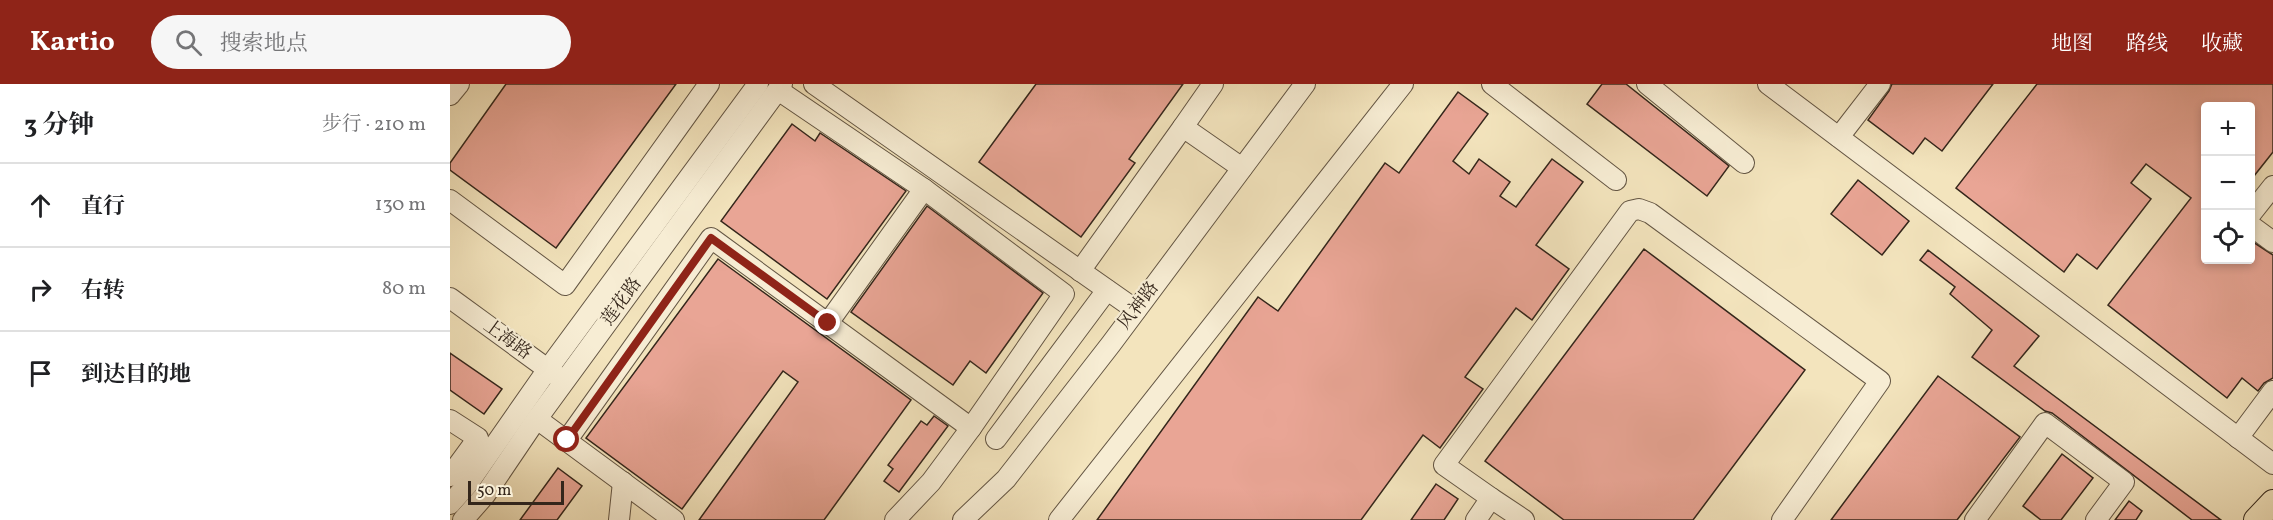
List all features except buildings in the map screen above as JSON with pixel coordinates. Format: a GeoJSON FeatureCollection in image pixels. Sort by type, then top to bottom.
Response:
{"type":"FeatureCollection","features":[{"type":"Feature","properties":{"kind":"main road"},"geometry":{"type":"LineString","coordinates":[[2256,520],[2273,502]]}},
{"type":"Feature","properties":{"kind":"street"},"geometry":{"type":"LineString","coordinates":[[450,95],[459,84]]}},
{"type":"Feature","properties":{"kind":"street"},"geometry":{"type":"LineString","coordinates":[[450,201],[565,285],[709,84]]}},
{"type":"Feature","properties":{"kind":"street","name":"莲花路"},"geometry":{"type":"LineString","coordinates":[[450,504],[467,485],[548,369],[758,84]]}},
{"type":"Feature","properties":{"kind":"street"},"geometry":{"type":"LineString","coordinates":[[814,84],[1136,310]]}},
{"type":"Feature","properties":{"kind":"street"},"geometry":{"type":"LineString","coordinates":[[1080,271],[1213,84]]}},
{"type":"Feature","properties":{"kind":"street","name":"风神路"},"geometry":{"type":"LineString","coordinates":[[963,520],[1006,479],[1305,84]]}},
{"type":"Feature","properties":{"kind":"street"},"geometry":{"type":"LineString","coordinates":[[1059,520],[1403,84]]}},
{"type":"Feature","properties":{"kind":"street"},"geometry":{"type":"LineString","coordinates":[[1492,84],[1616,180]]}},
{"type":"Feature","properties":{"kind":"street"},"geometry":{"type":"LineString","coordinates":[[1647,84],[1744,163]]}},
{"type":"Feature","properties":{"kind":"street"},"geometry":{"type":"LineString","coordinates":[[1768,84],[2273,464]]}},
{"type":"Feature","properties":{"kind":"street"},"geometry":{"type":"LineString","coordinates":[[1839,137],[1880,84]]}},
{"type":"Feature","properties":{"kind":"street"},"geometry":{"type":"LineString","coordinates":[[780,87],[924,189],[1064,294],[931,482],[895,520]]}},
{"type":"Feature","properties":{"kind":"street","name":"莲花路"},"geometry":{"type":"LineString","coordinates":[[464,520],[485,495],[564,381],[780,87]]}},
{"type":"Feature","properties":{"kind":"street"},"geometry":{"type":"LineString","coordinates":[[1183,127],[1242,168]]}},
{"type":"Feature","properties":{"kind":"street"},"geometry":{"type":"LineString","coordinates":[[2254,210],[2273,186]]}},
{"type":"Feature","properties":{"kind":"street"},"geometry":{"type":"LineString","coordinates":[[828,323],[924,189]]}},
{"type":"Feature","properties":{"kind":"street"},"geometry":{"type":"LineString","coordinates":[[1524,520],[1444,465],[1630,212],[1639,209],[1650,213],[1880,381],[1782,520]]}},
{"type":"Feature","properties":{"kind":"street"},"geometry":{"type":"LineString","coordinates":[[2255,229],[2273,242]]}},
{"type":"Feature","properties":{"kind":"street"},"geometry":{"type":"LineString","coordinates":[[567,440],[711,238],[971,428]]}},
{"type":"Feature","properties":{"kind":"street"},"geometry":{"type":"LineString","coordinates":[[996,440],[1107,290]]}},
{"type":"Feature","properties":{"kind":"street","name":"上海路"},"geometry":{"type":"LineString","coordinates":[[450,298],[564,381]]}},
{"type":"Feature","properties":{"kind":"street"},"geometry":{"type":"LineString","coordinates":[[2238,438],[2273,391]]}},
{"type":"Feature","properties":{"kind":"street"},"geometry":{"type":"LineString","coordinates":[[537,419],[674,520]]}},
{"type":"Feature","properties":{"kind":"street"},"geometry":{"type":"LineString","coordinates":[[450,420],[477,438],[450,476]]}},
{"type":"Feature","properties":{"kind":"street"},"geometry":{"type":"LineString","coordinates":[[1975,520],[2045,423],[2124,482],[2096,520]]}},
{"type":"Feature","properties":{"kind":"street"},"geometry":{"type":"LineString","coordinates":[[619,520],[623,482]]}},
{"type":"Feature","properties":{"kind":"street"},"geometry":{"type":"LineString","coordinates":[[1476,520],[1491,498]]}},
{"type":"Feature","properties":{"kind":"route"},"geometry":{"type":"LineString","coordinates":[[567,440],[711,238],[828,323]]}}]}
